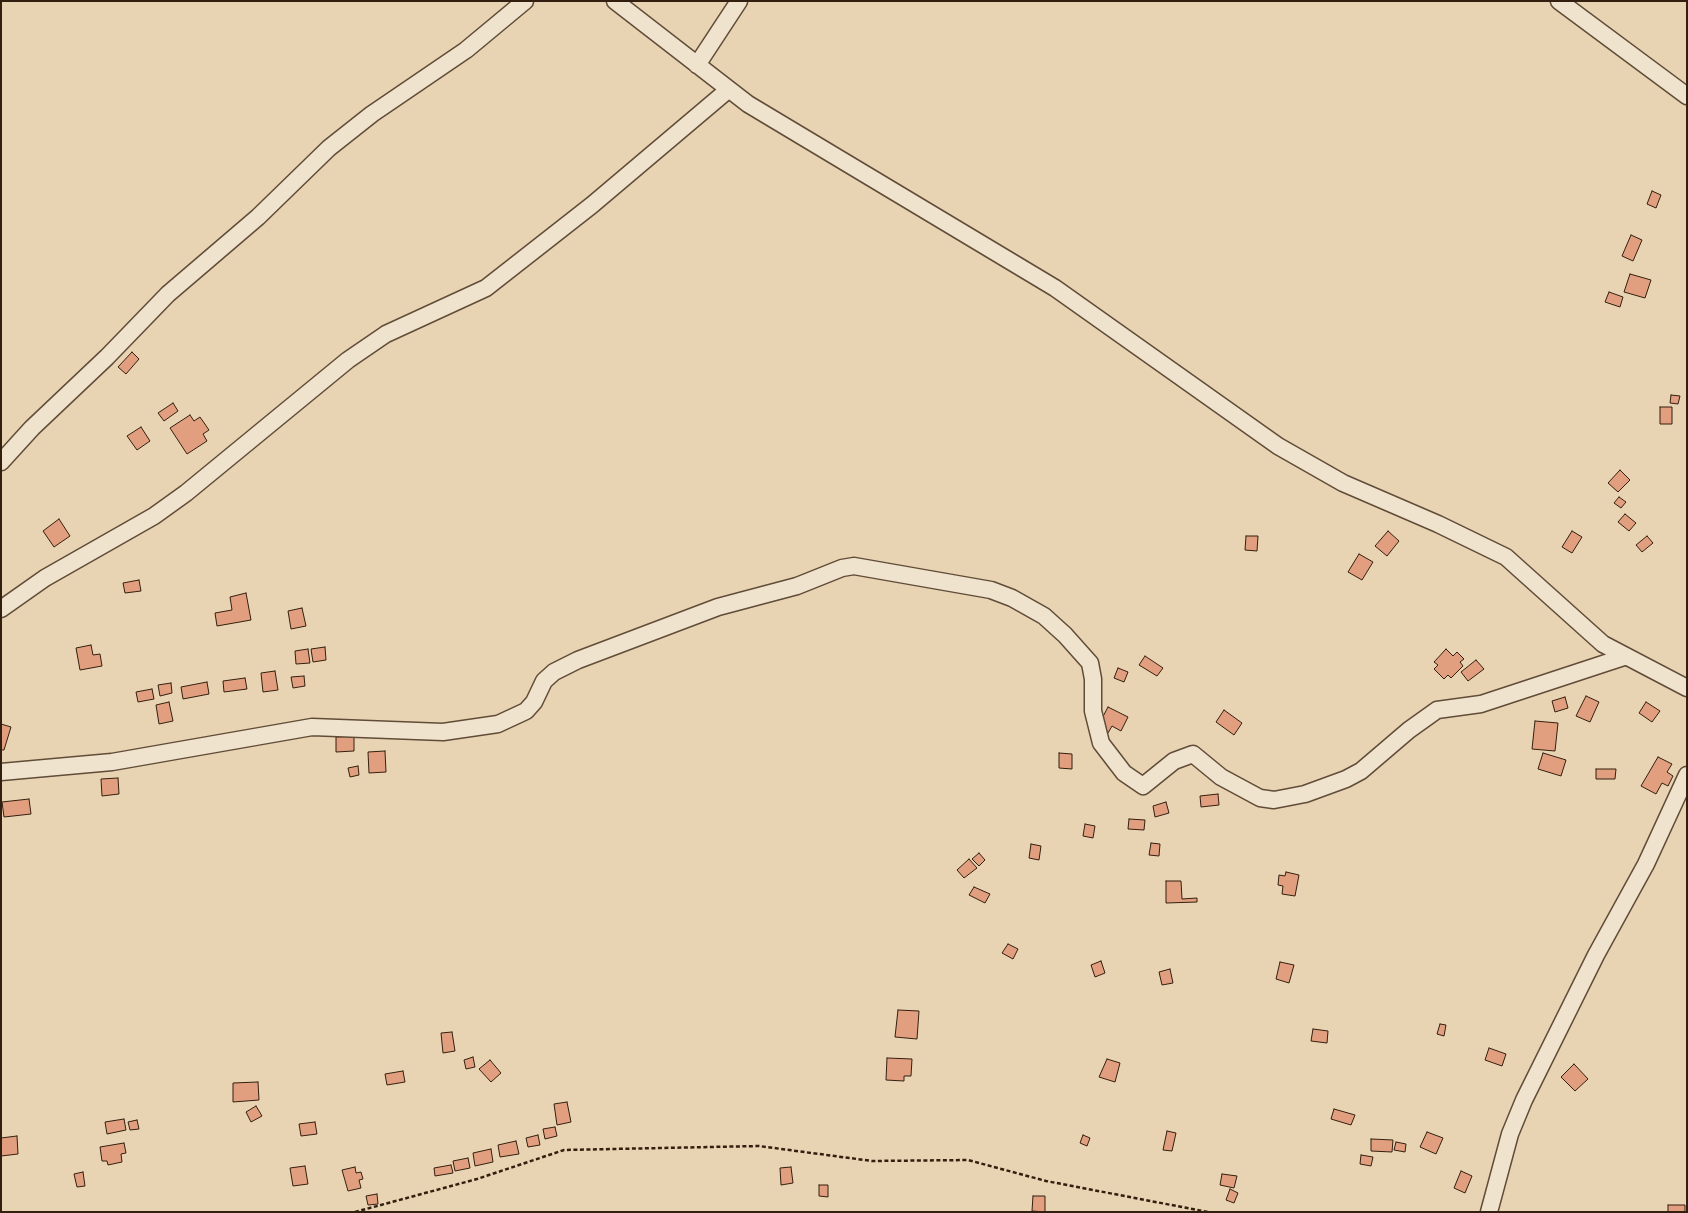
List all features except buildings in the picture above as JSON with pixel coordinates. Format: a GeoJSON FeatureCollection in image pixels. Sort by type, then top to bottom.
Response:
{"type":"FeatureCollection","features":[{"type":"Feature","properties":{"kind":"street"},"geometry":{"type":"LineString","coordinates":[[1,462],[32,428],[107,357],[168,294],[258,217],[329,148],[372,114],[466,50],[524,1]]}},
{"type":"Feature","properties":{"kind":"street"},"geometry":{"type":"LineString","coordinates":[[615,1],[728,90],[783,126],[1055,288],[1278,446],[1343,483],[1438,524],[1506,557],[1588,633],[1624,657],[1687,688]]}},
{"type":"Feature","properties":{"kind":"street"},"geometry":{"type":"LineString","coordinates":[[697,66],[739,1]]}},
{"type":"Feature","properties":{"kind":"street"},"geometry":{"type":"LineString","coordinates":[[1559,1],[1687,96]]}},
{"type":"Feature","properties":{"kind":"street"},"geometry":{"type":"LineString","coordinates":[[1,609],[45,578],[154,516],[186,493],[326,377],[386,334],[486,288],[592,205],[728,90]]}},
{"type":"Feature","properties":{"kind":"street"},"geometry":{"type":"LineString","coordinates":[[1,772],[112,762],[312,726],[443,732],[498,724],[515,718],[526,711],[534,702],[544,681],[554,672],[578,660],[718,607],[797,586],[842,568],[854,566],[991,590],[1012,598],[1044,616],[1065,635],[1090,664],[1093,679],[1093,711],[1101,743],[1124,773],[1143,786],[1174,761],[1193,754],[1221,777],[1260,798],[1274,800],[1305,794],[1361,771],[1409,730],[1437,710],[1481,704],[1624,657]]}},
{"type":"Feature","properties":{"kind":"street"},"geometry":{"type":"LineString","coordinates":[[1489,1212],[1510,1134],[1524,1100],[1596,955],[1646,864],[1687,775]]}},
{"type":"Feature","properties":{"kind":"path"},"geometry":{"type":"LineString","coordinates":[[355,1212],[477,1180],[564,1150],[759,1146],[872,1161],[968,1160],[1046,1181],[1208,1212]]}}]}
